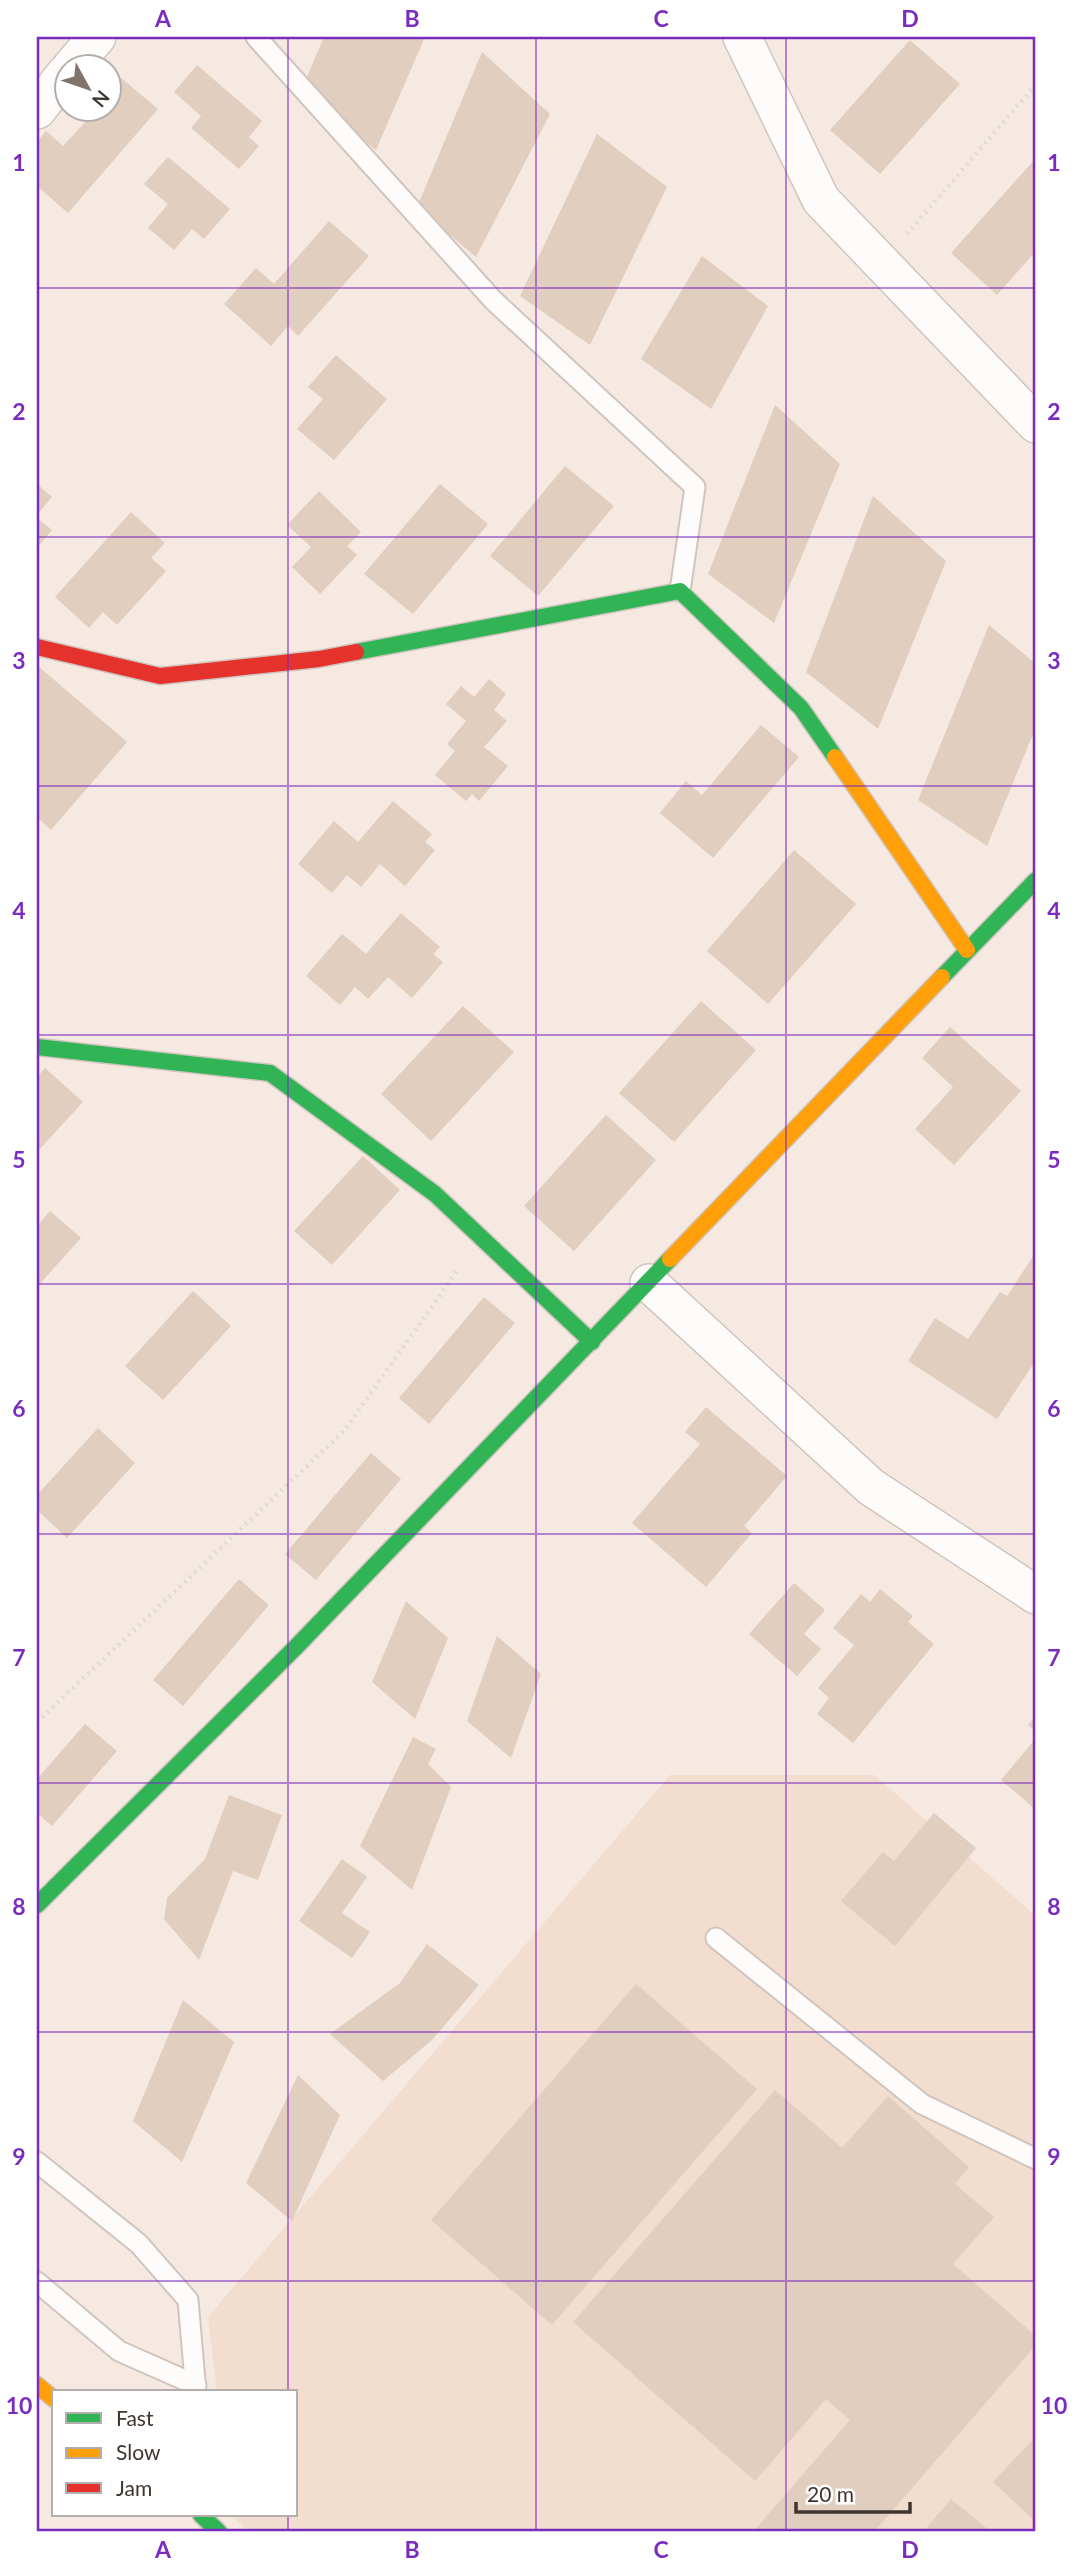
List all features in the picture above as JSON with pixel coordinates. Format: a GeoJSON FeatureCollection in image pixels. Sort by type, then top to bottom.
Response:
{"type":"FeatureCollection","features":[{"type":"Feature","properties":{"kind":"street"},"geometry":{"type":"LineString","coordinates":[[84,52],[96,37]]}},
{"type":"Feature","properties":{"kind":"street"},"geometry":{"type":"LineString","coordinates":[[743,37],[821,200],[1036,424]]}},
{"type":"Feature","properties":{"kind":"street"},"geometry":{"type":"LineString","coordinates":[[37,110],[52,91]]}},
{"type":"Feature","properties":{"kind":"street"},"geometry":{"type":"LineString","coordinates":[[37,647],[160,676],[319,659],[680,591],[801,708],[967,950]]}},
{"type":"Feature","properties":{"kind":"street"},"geometry":{"type":"LineString","coordinates":[[37,1905],[286,1657],[1036,880]]}},
{"type":"Feature","properties":{"kind":"street"},"geometry":{"type":"LineString","coordinates":[[37,1047],[271,1073],[435,1194],[592,1342]]}},
{"type":"Feature","properties":{"kind":"street"},"geometry":{"type":"LineString","coordinates":[[649,1283],[870,1486],[1036,1595]]}},
{"type":"Feature","properties":{"kind":"street"},"geometry":{"type":"LineString","coordinates":[[37,2385],[52,2397]]}},
{"type":"Feature","properties":{"kind":"street"},"geometry":{"type":"LineString","coordinates":[[203,2516],[219,2532]]}},
{"type":"Feature","properties":{"kind":"lane"},"geometry":{"type":"LineString","coordinates":[[256,37],[493,300],[695,487],[680,591]]}},
{"type":"Feature","properties":{"kind":"lane"},"geometry":{"type":"LineString","coordinates":[[716,1938],[922,2104],[1036,2159]]}},
{"type":"Feature","properties":{"kind":"lane"},"geometry":{"type":"LineString","coordinates":[[37,2162],[139,2244],[188,2300],[196,2388]]}},
{"type":"Feature","properties":{"kind":"lane"},"geometry":{"type":"LineString","coordinates":[[37,2282],[119,2351],[196,2388]]}},
{"type":"Feature","properties":{"kind":"path"},"geometry":{"type":"LineString","coordinates":[[881,264],[1036,83]]}},
{"type":"Feature","properties":{"kind":"path"},"geometry":{"type":"LineString","coordinates":[[37,1722],[344,1431],[480,1237]]}},
{"type":"Feature","properties":{"kind":"shaded area"},"geometry":{"type":"Polygon","coordinates":[[[670,1775],[874,1775],[1036,1916],[1036,2532],[249,2532],[232,2516],[298,2516],[298,2390],[217,2390],[208,2317],[670,1775]]]}},
{"type":"Feature","properties":{"kind":"building"},"geometry":{"type":"Polygon","coordinates":[[[324,37],[425,37],[376,150],[301,91],[324,37]]]}},
{"type":"Feature","properties":{"kind":"building"},"geometry":{"type":"Polygon","coordinates":[[[910,40],[960,84],[880,174],[830,130],[910,40]]]}},
{"type":"Feature","properties":{"kind":"building"},"geometry":{"type":"Polygon","coordinates":[[[482,52],[550,114],[476,257],[417,207],[482,52]]]}},
{"type":"Feature","properties":{"kind":"building"},"geometry":{"type":"Polygon","coordinates":[[[197,65],[262,121],[249,137],[259,146],[239,169],[191,128],[201,116],[174,92],[197,65]]]}},
{"type":"Feature","properties":{"kind":"building"},"geometry":{"type":"Polygon","coordinates":[[[122,79],[158,109],[68,213],[37,186],[37,142],[46,131],[63,146],[85,122],[122,122],[122,79]]]}},
{"type":"Feature","properties":{"kind":"building"},"geometry":{"type":"Polygon","coordinates":[[[597,134],[667,187],[590,345],[520,296],[597,134]]]}},
{"type":"Feature","properties":{"kind":"building"},"geometry":{"type":"Polygon","coordinates":[[[168,157],[230,209],[204,239],[192,229],[174,250],[148,228],[168,204],[144,184],[168,157]]]}},
{"type":"Feature","properties":{"kind":"building"},"geometry":{"type":"Polygon","coordinates":[[[1036,158],[1036,251],[997,295],[951,253],[1036,158]]]}},
{"type":"Feature","properties":{"kind":"building"},"geometry":{"type":"Polygon","coordinates":[[[329,221],[369,256],[298,336],[288,326],[271,346],[224,304],[256,268],[274,284],[329,221]]]}},
{"type":"Feature","properties":{"kind":"building"},"geometry":{"type":"Polygon","coordinates":[[[702,256],[768,306],[711,409],[641,359],[702,256]]]}},
{"type":"Feature","properties":{"kind":"building"},"geometry":{"type":"Polygon","coordinates":[[[336,355],[387,399],[334,460],[297,429],[323,399],[308,387],[336,355]]]}},
{"type":"Feature","properties":{"kind":"building"},"geometry":{"type":"Polygon","coordinates":[[[775,405],[840,464],[774,623],[708,574],[775,405]]]}},
{"type":"Feature","properties":{"kind":"building"},"geometry":{"type":"Polygon","coordinates":[[[565,466],[614,506],[538,596],[490,556],[565,466]]]}},
{"type":"Feature","properties":{"kind":"building"},"geometry":{"type":"Polygon","coordinates":[[[37,484],[52,497],[37,515],[37,484]]]}},
{"type":"Feature","properties":{"kind":"building"},"geometry":{"type":"Polygon","coordinates":[[[440,484],[488,524],[413,614],[364,574],[440,484]]]}},
{"type":"Feature","properties":{"kind":"building"},"geometry":{"type":"Polygon","coordinates":[[[319,491],[361,532],[347,546],[357,555],[320,594],[292,567],[311,547],[287,525],[319,491]]]}},
{"type":"Feature","properties":{"kind":"building"},"geometry":{"type":"Polygon","coordinates":[[[873,496],[946,561],[878,729],[806,672],[873,496]]]}},
{"type":"Feature","properties":{"kind":"building"},"geometry":{"type":"Polygon","coordinates":[[[131,512],[165,543],[151,558],[166,571],[117,625],[103,612],[89,628],[55,597],[131,512]]]}},
{"type":"Feature","properties":{"kind":"building"},"geometry":{"type":"Polygon","coordinates":[[[37,518],[52,530],[37,548],[37,518]]]}},
{"type":"Feature","properties":{"kind":"building"},"geometry":{"type":"Polygon","coordinates":[[[989,625],[1036,664],[1036,727],[987,846],[918,800],[989,625]]]}},
{"type":"Feature","properties":{"kind":"building"},"geometry":{"type":"Polygon","coordinates":[[[38,666],[127,742],[51,830],[37,817],[38,666]]]}},
{"type":"Feature","properties":{"kind":"building"},"geometry":{"type":"Polygon","coordinates":[[[489,679],[506,694],[494,710],[507,721],[484,747],[508,766],[479,801],[472,794],[466,801],[435,775],[455,751],[447,744],[466,721],[446,704],[461,686],[474,697],[489,679]]]}},
{"type":"Feature","properties":{"kind":"building"},"geometry":{"type":"Polygon","coordinates":[[[761,725],[799,757],[713,858],[660,813],[686,781],[702,795],[761,725]]]}},
{"type":"Feature","properties":{"kind":"building"},"geometry":{"type":"Polygon","coordinates":[[[393,801],[432,834],[425,842],[435,850],[405,886],[380,864],[361,887],[347,875],[332,893],[298,864],[334,821],[358,842],[393,801]]]}},
{"type":"Feature","properties":{"kind":"building"},"geometry":{"type":"Polygon","coordinates":[[[794,850],[856,904],[768,1004],[707,951],[794,850]]]}},
{"type":"Feature","properties":{"kind":"building"},"geometry":{"type":"Polygon","coordinates":[[[401,913],[440,947],[433,954],[443,962],[412,998],[388,977],[368,999],[355,987],[340,1005],[306,976],[342,934],[366,954],[401,913]]]}},
{"type":"Feature","properties":{"kind":"building"},"geometry":{"type":"Polygon","coordinates":[[[701,1001],[756,1050],[674,1142],[619,1093],[701,1001]]]}},
{"type":"Feature","properties":{"kind":"building"},"geometry":{"type":"Polygon","coordinates":[[[463,1006],[514,1052],[431,1141],[381,1094],[463,1006]]]}},
{"type":"Feature","properties":{"kind":"building"},"geometry":{"type":"Polygon","coordinates":[[[950,1027],[1021,1091],[954,1165],[915,1129],[953,1087],[922,1058],[950,1027]]]}},
{"type":"Feature","properties":{"kind":"building"},"geometry":{"type":"Polygon","coordinates":[[[45,1068],[83,1102],[37,1152],[37,1077],[45,1068]]]}},
{"type":"Feature","properties":{"kind":"building"},"geometry":{"type":"Polygon","coordinates":[[[606,1115],[656,1160],[574,1251],[524,1206],[606,1115]]]}},
{"type":"Feature","properties":{"kind":"building"},"geometry":{"type":"Polygon","coordinates":[[[363,1156],[400,1190],[332,1265],[294,1231],[363,1156]]]}},
{"type":"Feature","properties":{"kind":"building"},"geometry":{"type":"Polygon","coordinates":[[[50,1211],[81,1238],[37,1287],[37,1226],[50,1211]]]}},
{"type":"Feature","properties":{"kind":"building"},"geometry":{"type":"Polygon","coordinates":[[[1036,1252],[1036,1369],[1032,1366],[997,1419],[908,1361],[935,1318],[968,1339],[1000,1292],[1007,1296],[1036,1252]]]}},
{"type":"Feature","properties":{"kind":"building"},"geometry":{"type":"Polygon","coordinates":[[[193,1291],[231,1326],[163,1400],[125,1366],[193,1291]]]}},
{"type":"Feature","properties":{"kind":"building"},"geometry":{"type":"Polygon","coordinates":[[[484,1297],[515,1323],[429,1424],[399,1398],[484,1297]]]}},
{"type":"Feature","properties":{"kind":"building"},"geometry":{"type":"Polygon","coordinates":[[[706,1407],[787,1476],[744,1526],[752,1533],[706,1587],[632,1523],[700,1444],[685,1432],[706,1407]]]}},
{"type":"Feature","properties":{"kind":"building"},"geometry":{"type":"Polygon","coordinates":[[[98,1428],[135,1463],[67,1538],[37,1510],[37,1495],[98,1428]]]}},
{"type":"Feature","properties":{"kind":"building"},"geometry":{"type":"Polygon","coordinates":[[[371,1453],[401,1479],[316,1580],[285,1554],[371,1453]]]}},
{"type":"Feature","properties":{"kind":"building"},"geometry":{"type":"Polygon","coordinates":[[[239,1579],[269,1605],[183,1706],[153,1680],[239,1579]]]}},
{"type":"Feature","properties":{"kind":"building"},"geometry":{"type":"Polygon","coordinates":[[[794,1583],[825,1610],[804,1634],[821,1649],[797,1676],[749,1634],[794,1583]]]}},
{"type":"Feature","properties":{"kind":"building"},"geometry":{"type":"Polygon","coordinates":[[[880,1589],[913,1616],[908,1622],[934,1644],[853,1743],[817,1714],[829,1698],[818,1688],[854,1645],[833,1628],[861,1594],[870,1602],[880,1589]]]}},
{"type":"Feature","properties":{"kind":"building"},"geometry":{"type":"Polygon","coordinates":[[[406,1601],[448,1638],[415,1719],[372,1682],[406,1601]]]}},
{"type":"Feature","properties":{"kind":"building"},"geometry":{"type":"Polygon","coordinates":[[[497,1636],[541,1674],[511,1758],[467,1721],[497,1636]]]}},
{"type":"Feature","properties":{"kind":"building"},"geometry":{"type":"Polygon","coordinates":[[[1036,1716],[1036,1731],[1028,1725],[1036,1716]]]}},
{"type":"Feature","properties":{"kind":"building"},"geometry":{"type":"Polygon","coordinates":[[[85,1724],[117,1751],[52,1826],[37,1813],[37,1779],[85,1724]]]}},
{"type":"Feature","properties":{"kind":"building"},"geometry":{"type":"Polygon","coordinates":[[[413,1737],[436,1749],[428,1764],[451,1787],[412,1890],[360,1846],[413,1737]]]}},
{"type":"Feature","properties":{"kind":"building"},"geometry":{"type":"Polygon","coordinates":[[[1036,1738],[1036,1810],[1001,1780],[1036,1738]]]}},
{"type":"Feature","properties":{"kind":"building"},"geometry":{"type":"Polygon","coordinates":[[[229,1795],[282,1815],[258,1880],[233,1871],[199,1960],[164,1919],[167,1898],[205,1859],[229,1795]]]}},
{"type":"Feature","properties":{"kind":"building"},"geometry":{"type":"Polygon","coordinates":[[[934,1813],[976,1848],[895,1946],[841,1901],[883,1852],[894,1861],[934,1813]]]}},
{"type":"Feature","properties":{"kind":"building"},"geometry":{"type":"Polygon","coordinates":[[[342,1859],[367,1877],[342,1913],[370,1932],[352,1958],[299,1921],[342,1859]]]}},
{"type":"Feature","properties":{"kind":"building"},"geometry":{"type":"Polygon","coordinates":[[[427,1944],[479,1985],[432,2040],[383,2081],[330,2034],[400,1983],[427,1944]]]}},
{"type":"Feature","properties":{"kind":"building"},"geometry":{"type":"Polygon","coordinates":[[[636,1984],[757,2089],[552,2325],[431,2220],[636,1984]]]}},
{"type":"Feature","properties":{"kind":"building"},"geometry":{"type":"Polygon","coordinates":[[[183,2000],[234,2042],[182,2162],[133,2121],[183,2000]]]}},
{"type":"Feature","properties":{"kind":"building"},"geometry":{"type":"Polygon","coordinates":[[[298,2075],[340,2115],[292,2221],[246,2183],[298,2075]]]}},
{"type":"Feature","properties":{"kind":"building"},"geometry":{"type":"Polygon","coordinates":[[[775,2090],[842,2148],[888,2096],[969,2167],[955,2184],[994,2217],[953,2264],[1036,2336],[1036,2345],[874,2532],[753,2532],[850,2420],[826,2399],[755,2481],[573,2322],[775,2090]]]}},
{"type":"Feature","properties":{"kind":"building"},"geometry":{"type":"Polygon","coordinates":[[[1036,2436],[1036,2522],[993,2482],[1036,2436]]]}},
{"type":"Feature","properties":{"kind":"building"},"geometry":{"type":"Polygon","coordinates":[[[951,2499],[991,2532],[923,2532],[951,2499]]]}},
{"type":"Feature","properties":{"kind":"traffic: fast"},"geometry":{"type":"LineString","coordinates":[[356,652],[680,591],[801,708],[835,757]]}},
{"type":"Feature","properties":{"kind":"traffic: fast"},"geometry":{"type":"LineString","coordinates":[[942,977],[1036,880]]}},
{"type":"Feature","properties":{"kind":"traffic: fast"},"geometry":{"type":"LineString","coordinates":[[37,1047],[270,1073],[435,1194],[592,1342]]}},
{"type":"Feature","properties":{"kind":"traffic: fast"},"geometry":{"type":"LineString","coordinates":[[37,1905],[296,1647],[670,1259]]}},
{"type":"Feature","properties":{"kind":"traffic: fast"},"geometry":{"type":"LineString","coordinates":[[202,2516],[219,2532]]}},
{"type":"Feature","properties":{"kind":"traffic: slow"},"geometry":{"type":"LineString","coordinates":[[835,757],[967,950]]}},
{"type":"Feature","properties":{"kind":"traffic: slow"},"geometry":{"type":"LineString","coordinates":[[670,1259],[942,977]]}},
{"type":"Feature","properties":{"kind":"traffic: slow"},"geometry":{"type":"LineString","coordinates":[[37,2385],[52,2397]]}},
{"type":"Feature","properties":{"kind":"traffic: jam"},"geometry":{"type":"LineString","coordinates":[[37,647],[160,676],[319,659],[356,652]]}}]}
